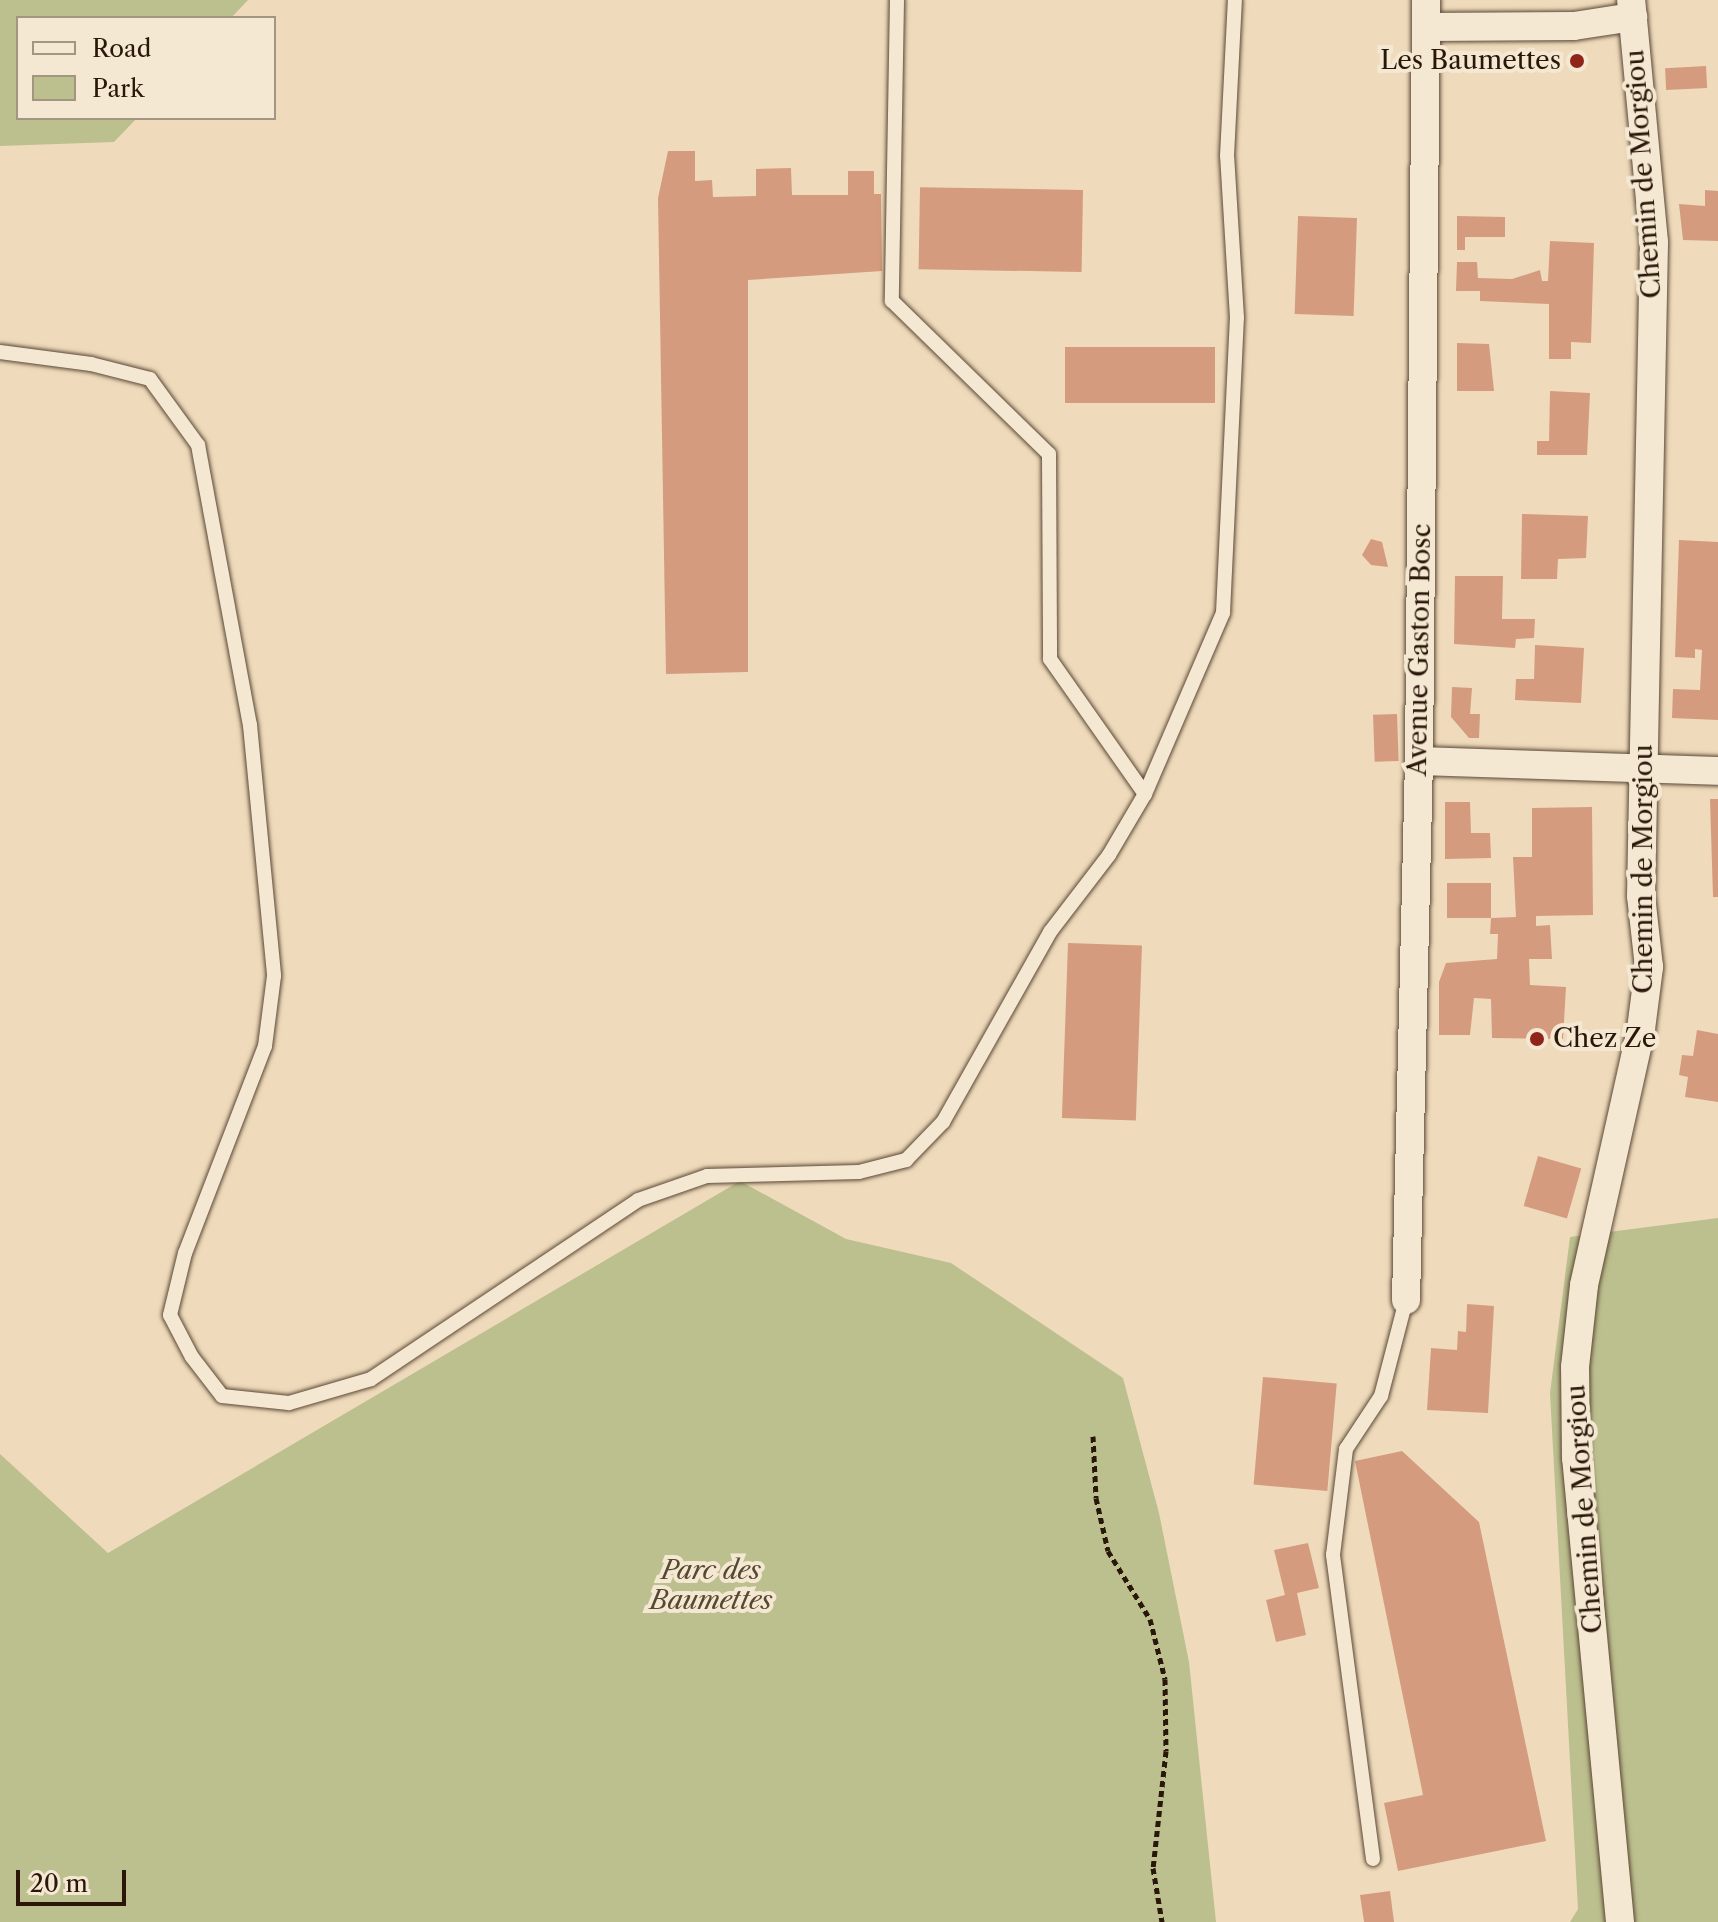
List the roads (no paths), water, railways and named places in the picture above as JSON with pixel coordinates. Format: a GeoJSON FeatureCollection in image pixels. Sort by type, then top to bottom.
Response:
{"type":"FeatureCollection","features":[{"type":"Feature","properties":{"kind":"street"},"geometry":{"type":"LineString","coordinates":[[1426,14],[1574,26],[1632,8]]}},
{"type":"Feature","properties":{"kind":"street","name":"Chemin de Morgiou"},"geometry":{"type":"LineString","coordinates":[[1620,1922],[1576,1458],[1575,1367],[1584,1285],[1641,1029],[1649,967],[1641,896],[1654,242],[1632,8]]}},
{"type":"Feature","properties":{"kind":"street","name":"Avenue Gaston Bosc"},"geometry":{"type":"LineString","coordinates":[[1406,1300],[1419,761],[1426,14]]}},
{"type":"Feature","properties":{"kind":"street"},"geometry":{"type":"LineString","coordinates":[[1419,761],[1718,771]]}},
{"type":"Feature","properties":{"kind":"lane"},"geometry":{"type":"LineString","coordinates":[[897,0],[892,301],[1049,454],[1050,659],[1145,794]]}},
{"type":"Feature","properties":{"kind":"lane"},"geometry":{"type":"LineString","coordinates":[[0,352],[91,364],[150,379],[198,445],[250,725],[274,976],[265,1046],[185,1253],[170,1315],[192,1357],[222,1396],[289,1403],[371,1379],[638,1200],[707,1176],[859,1172],[906,1160],[943,1122],[1050,932],[1109,855],[1145,794],[1223,613],[1237,318],[1227,156],[1235,0]]}},
{"type":"Feature","properties":{"kind":"lane"},"geometry":{"type":"LineString","coordinates":[[1373,1859],[1333,1555],[1346,1449],[1381,1396],[1406,1300]]}},
{"type":"Feature","properties":{"kind":"place","name":"Les Baumettes"},"geometry":{"type":"Point","coordinates":[1577,61]}},
{"type":"Feature","properties":{"kind":"place","name":"Chez Ze"},"geometry":{"type":"Point","coordinates":[1537,1039]}},
{"type":"Feature","properties":{"kind":"park label","name":"Parc des Baumettes"},"geometry":{"type":"Point","coordinates":[711,1586]}}]}
